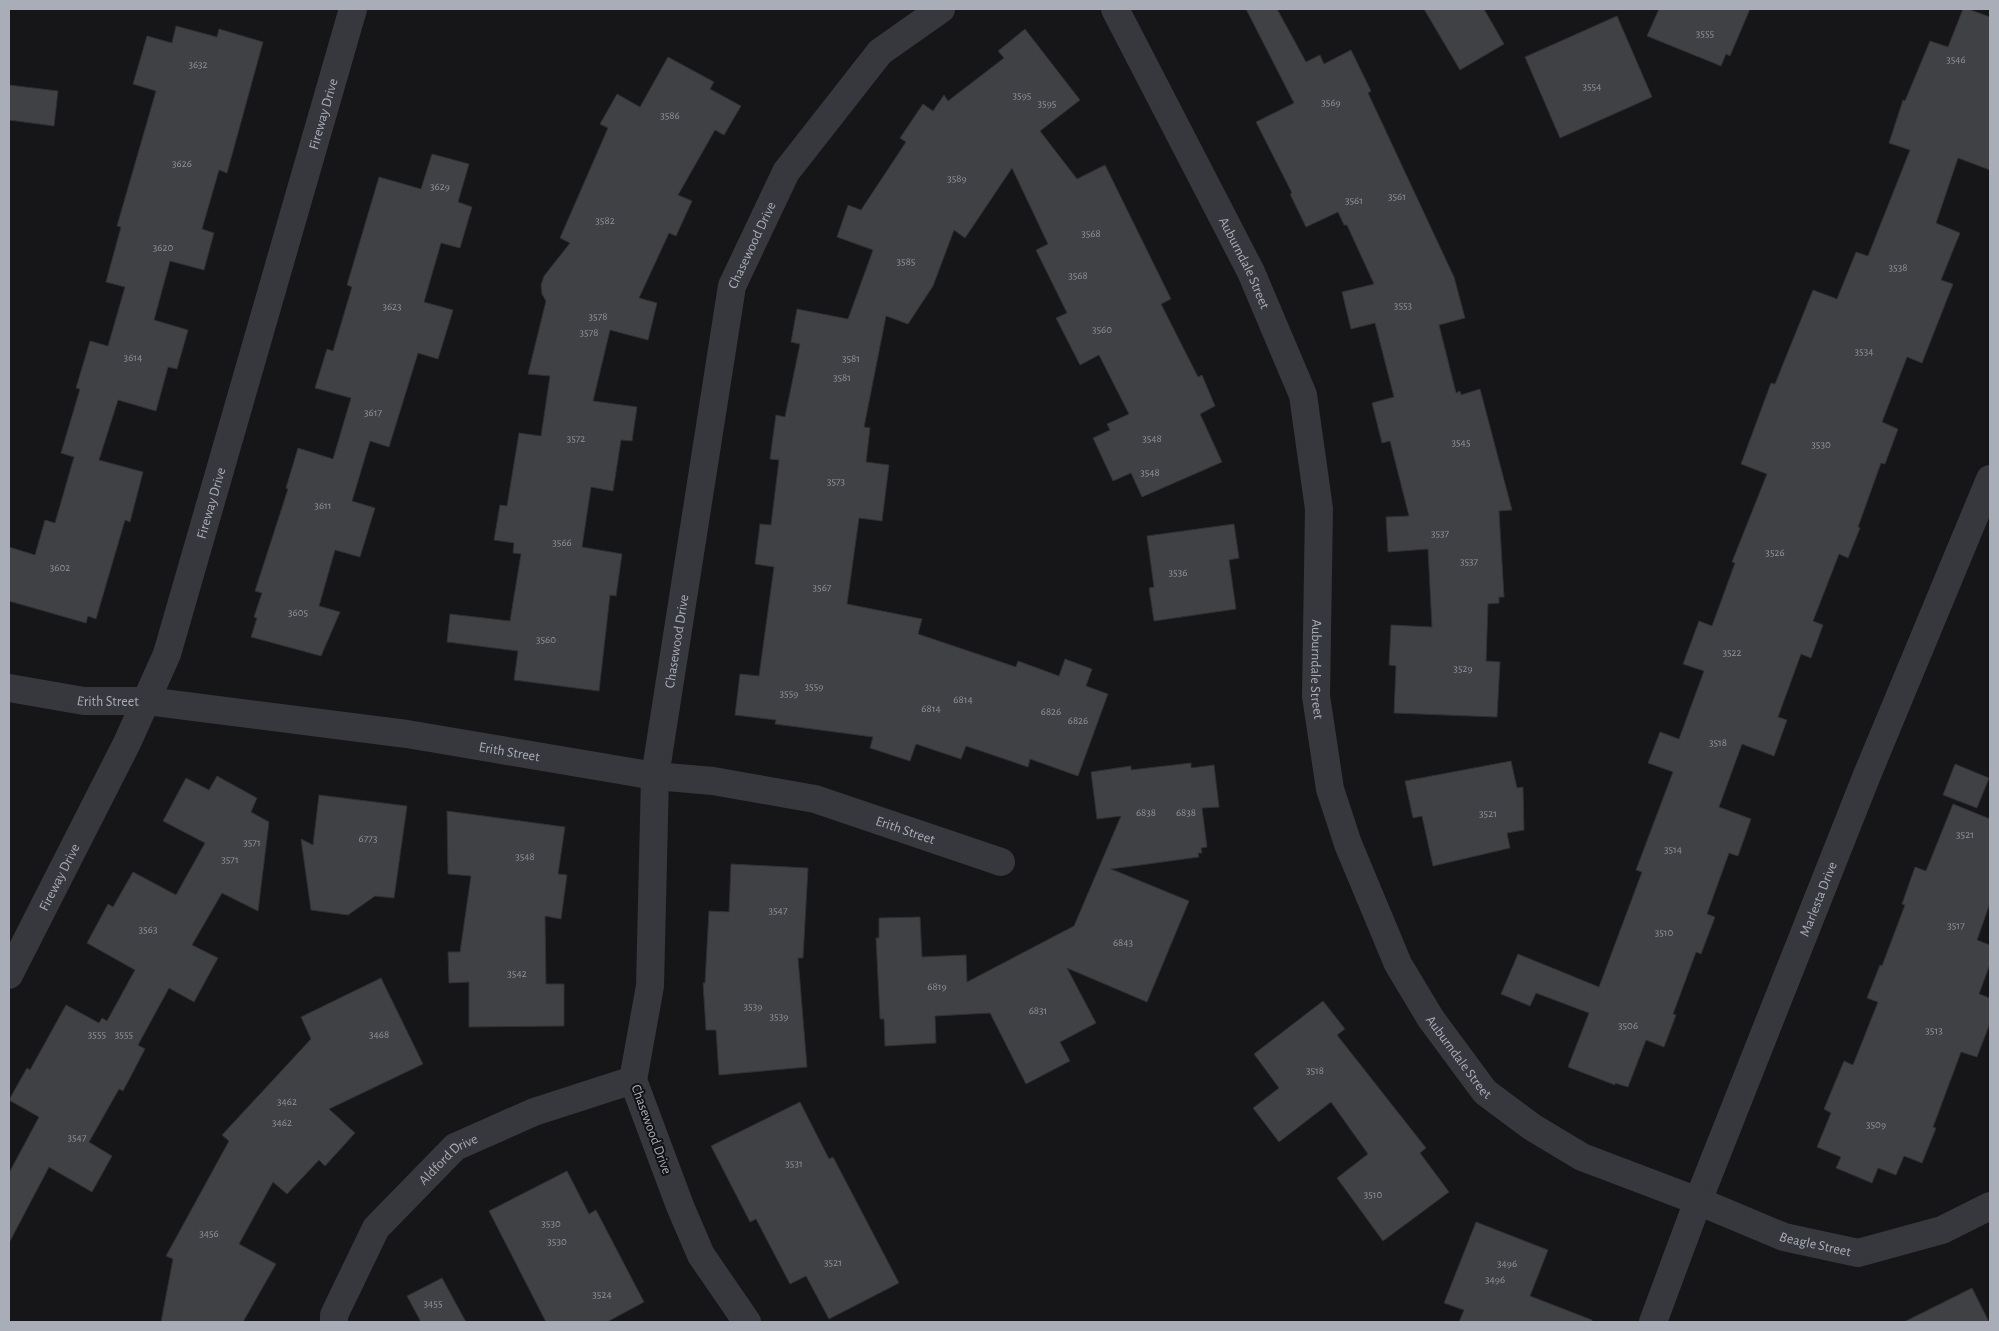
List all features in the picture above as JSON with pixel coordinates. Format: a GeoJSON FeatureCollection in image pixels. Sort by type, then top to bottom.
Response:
{"type":"FeatureCollection","features":[{"type":"Feature","properties":{"kind":"street","name":"Fireway Drive"},"geometry":{"type":"LineString","coordinates":[[9,975],[147,701],[167,654],[353,9]]}},
{"type":"Feature","properties":{"kind":"street","name":"Chasewood Drive"},"geometry":{"type":"LineString","coordinates":[[747,1322],[700,1255],[633,1080],[650,986],[654,776],[732,286],[786,172],[880,52],[941,9]]}},
{"type":"Feature","properties":{"kind":"street","name":"Auburndale Street"},"geometry":{"type":"LineString","coordinates":[[1115,9],[1251,272],[1302,394],[1319,509],[1316,696],[1330,789],[1348,844],[1398,964],[1431,1019],[1486,1092],[1532,1127],[1582,1157],[1698,1201]]}},
{"type":"Feature","properties":{"kind":"street","name":"Marlesta Drive"},"geometry":{"type":"LineString","coordinates":[[1653,1322],[1698,1201],[1867,775],[1990,479]]}},
{"type":"Feature","properties":{"kind":"street","name":"Erith Street"},"geometry":{"type":"LineString","coordinates":[[9,688],[84,701],[147,701],[407,734],[654,776],[713,781],[815,799],[1001,862]]}},
{"type":"Feature","properties":{"kind":"street","name":"Aldford Drive"},"geometry":{"type":"LineString","coordinates":[[334,1322],[334,1315],[376,1228],[455,1147],[534,1112],[633,1080]]}},
{"type":"Feature","properties":{"kind":"street","name":"Beagle Street"},"geometry":{"type":"LineString","coordinates":[[1698,1201],[1784,1237],[1858,1253],[1942,1230],[1990,1206]]}},
{"type":"Feature","properties":{"kind":"building"},"geometry":{"type":"Polygon","coordinates":[[[1246,9],[1277,9],[1306,62],[1320,55],[1324,64],[1351,50],[1371,91],[1368,93],[1454,277],[1465,318],[1439,325],[1456,393],[1460,391],[1461,395],[1480,389],[1512,510],[1499,511],[1504,597],[1499,597],[1499,603],[1488,604],[1486,661],[1500,662],[1497,717],[1394,713],[1396,666],[1389,665],[1391,625],[1432,627],[1428,549],[1388,552],[1386,517],[1409,516],[1390,441],[1382,443],[1372,403],[1394,397],[1375,323],[1351,329],[1342,292],[1374,284],[1347,225],[1344,225],[1338,212],[1306,227],[1290,194],[1292,193],[1256,122],[1294,103],[1246,9]]]}},
{"type":"Feature","properties":{"kind":"building"},"geometry":{"type":"Polygon","coordinates":[[[1424,9],[1484,9],[1504,44],[1460,70],[1424,9]]]}},
{"type":"Feature","properties":{"kind":"building"},"geometry":{"type":"Polygon","coordinates":[[[1659,9],[1750,9],[1730,56],[1726,54],[1721,66],[1647,36],[1659,9]]]}},
{"type":"Feature","properties":{"kind":"building"},"geometry":{"type":"Polygon","coordinates":[[[1963,9],[1990,17],[1990,170],[1958,158],[1936,223],[1960,233],[1941,280],[1953,284],[1922,363],[1907,357],[1882,422],[1898,429],[1885,464],[1881,463],[1848,558],[1839,554],[1813,621],[1823,625],[1811,658],[1801,654],[1778,717],[1787,720],[1774,756],[1742,744],[1719,807],[1751,819],[1738,856],[1729,853],[1707,914],[1715,917],[1701,954],[1696,952],[1673,1014],[1676,1015],[1664,1047],[1646,1040],[1628,1087],[1615,1083],[1615,1085],[1568,1067],[1589,1013],[1536,993],[1530,1006],[1501,994],[1518,954],[1599,987],[1642,872],[1636,870],[1673,772],[1648,763],[1660,732],[1679,739],[1704,671],[1683,664],[1699,621],[1712,626],[1735,563],[1732,562],[1767,474],[1741,464],[1771,383],[1775,384],[1813,290],[1837,299],[1856,252],[1868,256],[1910,150],[1889,143],[1903,100],[1905,101],[1930,41],[1948,47],[1963,9]]]}},
{"type":"Feature","properties":{"kind":"building"},"geometry":{"type":"Polygon","coordinates":[[[1617,16],[1652,97],[1560,138],[1525,57],[1617,16]]]}},
{"type":"Feature","properties":{"kind":"building"},"geometry":{"type":"Polygon","coordinates":[[[176,26],[217,37],[219,29],[263,42],[227,173],[219,170],[202,229],[214,233],[204,270],[170,261],[154,320],[188,330],[177,369],[168,367],[156,411],[118,400],[99,460],[143,472],[130,522],[125,520],[96,619],[88,616],[86,623],[9,601],[9,547],[35,555],[45,520],[55,523],[74,457],[61,453],[80,389],[76,388],[90,341],[108,346],[125,287],[106,282],[121,227],[117,226],[156,91],[133,84],[147,36],[172,43],[176,26]]]}},
{"type":"Feature","properties":{"kind":"building"},"geometry":{"type":"Polygon","coordinates":[[[1025,29],[1080,100],[1040,131],[1077,179],[1105,165],[1171,299],[1161,304],[1198,377],[1202,375],[1215,406],[1200,414],[1222,462],[1142,497],[1131,473],[1113,481],[1093,438],[1110,430],[1107,424],[1129,414],[1099,355],[1080,365],[1056,318],[1067,313],[1036,250],[1048,244],[1012,168],[965,238],[954,230],[933,286],[908,324],[886,316],[864,427],[870,428],[866,462],[889,465],[882,521],[859,518],[847,604],[922,619],[918,634],[1016,667],[1018,661],[1059,676],[1065,659],[1092,669],[1086,686],[1108,694],[1078,776],[1030,759],[1028,767],[966,746],[961,759],[916,744],[910,761],[870,748],[873,737],[775,724],[776,720],[735,715],[740,674],[759,676],[774,567],[755,564],[760,524],[771,525],[779,460],[770,459],[776,415],[785,417],[800,344],[791,342],[797,309],[848,319],[873,250],[837,237],[848,205],[861,210],[906,142],[900,138],[923,104],[933,111],[944,95],[948,101],[1004,58],[998,51],[1025,29]]]}},
{"type":"Feature","properties":{"kind":"building"},"geometry":{"type":"Polygon","coordinates":[[[668,57],[714,82],[710,89],[741,106],[724,135],[715,130],[678,195],[692,201],[676,236],[669,233],[639,298],[657,303],[648,340],[610,330],[593,401],[637,407],[632,441],[621,440],[613,491],[591,487],[582,547],[622,554],[616,596],[610,595],[599,691],[514,680],[518,651],[447,642],[450,614],[510,621],[521,554],[513,553],[514,543],[494,540],[500,505],[507,506],[519,433],[541,436],[550,376],[528,374],[546,301],[542,294],[541,285],[544,276],[570,243],[560,238],[608,128],[600,124],[617,94],[640,107],[668,57]]]}},
{"type":"Feature","properties":{"kind":"building"},"geometry":{"type":"Polygon","coordinates":[[[9,85],[58,91],[54,126],[9,120],[9,85]]]}},
{"type":"Feature","properties":{"kind":"building"},"geometry":{"type":"Polygon","coordinates":[[[432,154],[469,164],[458,202],[472,207],[460,248],[441,243],[424,302],[453,310],[438,359],[418,353],[389,447],[370,441],[352,501],[375,508],[360,557],[335,550],[319,606],[340,612],[321,656],[251,637],[257,618],[254,617],[262,593],[255,591],[288,489],[286,488],[298,448],[333,459],[351,398],[315,388],[327,349],[333,351],[352,287],[347,285],[379,177],[421,189],[432,154]]]}},
{"type":"Feature","properties":{"kind":"building"},"geometry":{"type":"Polygon","coordinates":[[[1234,524],[1239,558],[1229,560],[1236,609],[1154,621],[1149,588],[1154,587],[1147,536],[1234,524]]]}},
{"type":"Feature","properties":{"kind":"building"},"geometry":{"type":"Polygon","coordinates":[[[1511,761],[1517,788],[1523,787],[1524,830],[1507,833],[1510,848],[1433,866],[1422,816],[1413,818],[1405,781],[1511,761]]]}},
{"type":"Feature","properties":{"kind":"building"},"geometry":{"type":"Polygon","coordinates":[[[1191,763],[1191,768],[1214,765],[1219,807],[1202,808],[1207,847],[1201,848],[1202,853],[1198,853],[1199,857],[1111,869],[1189,901],[1147,1002],[1067,968],[1096,1023],[1060,1042],[1070,1061],[1026,1084],[990,1013],[935,1016],[936,1043],[885,1046],[884,1019],[880,1019],[876,938],[879,938],[879,918],[920,917],[922,957],[966,955],[967,982],[1074,926],[1121,816],[1097,819],[1091,772],[1131,766],[1131,770],[1191,763]]]}},
{"type":"Feature","properties":{"kind":"building"},"geometry":{"type":"Polygon","coordinates":[[[1955,764],[1989,778],[1977,808],[1943,795],[1955,764]]]}},
{"type":"Feature","properties":{"kind":"building"},"geometry":{"type":"Polygon","coordinates":[[[217,776],[257,798],[251,812],[269,822],[258,911],[222,893],[192,945],[218,958],[194,1002],[169,988],[138,1045],[145,1049],[123,1091],[119,1089],[89,1142],[112,1156],[92,1192],[49,1167],[9,1243],[9,1173],[39,1117],[9,1100],[27,1068],[30,1070],[66,1005],[99,1023],[102,1018],[107,1021],[135,970],[87,943],[108,904],[113,907],[133,872],[176,895],[205,843],[163,821],[186,778],[209,790],[217,776]]]}},
{"type":"Feature","properties":{"kind":"building"},"geometry":{"type":"Polygon","coordinates":[[[319,795],[407,806],[394,898],[375,896],[348,915],[311,910],[301,839],[313,845],[319,795]]]}},
{"type":"Feature","properties":{"kind":"building"},"geometry":{"type":"Polygon","coordinates":[[[1953,804],[1990,819],[1990,903],[1977,940],[1990,945],[1990,964],[1979,994],[1990,998],[1990,1023],[1977,1057],[1961,1052],[1933,1127],[1936,1128],[1922,1163],[1904,1156],[1896,1175],[1878,1168],[1872,1183],[1836,1168],[1841,1157],[1817,1147],[1831,1113],[1824,1109],[1844,1061],[1853,1065],[1878,1002],[1867,998],[1880,965],[1882,966],[1905,905],[1902,904],[1915,867],[1926,871],[1953,804]]]}},
{"type":"Feature","properties":{"kind":"building"},"geometry":{"type":"Polygon","coordinates":[[[447,811],[565,827],[558,874],[567,875],[561,919],[545,916],[546,984],[564,984],[564,1026],[469,1027],[469,982],[449,983],[448,952],[460,952],[471,876],[448,874],[447,811]]]}},
{"type":"Feature","properties":{"kind":"building"},"geometry":{"type":"Polygon","coordinates":[[[731,864],[808,868],[803,958],[798,958],[807,1067],[719,1075],[716,1030],[706,1030],[703,983],[705,983],[709,911],[729,912],[731,864]]]}},
{"type":"Feature","properties":{"kind":"building"},"geometry":{"type":"Polygon","coordinates":[[[381,978],[423,1064],[329,1109],[355,1133],[325,1166],[319,1160],[287,1194],[273,1182],[239,1244],[276,1264],[243,1322],[161,1322],[173,1259],[166,1256],[229,1141],[222,1135],[311,1039],[301,1017],[381,978]]]}},
{"type":"Feature","properties":{"kind":"building"},"geometry":{"type":"Polygon","coordinates":[[[1323,1001],[1345,1029],[1337,1035],[1426,1148],[1420,1153],[1449,1192],[1383,1241],[1337,1178],[1368,1154],[1331,1102],[1279,1142],[1253,1108],[1279,1088],[1254,1054],[1323,1001]]]}},
{"type":"Feature","properties":{"kind":"building"},"geometry":{"type":"Polygon","coordinates":[[[800,1102],[829,1159],[833,1157],[899,1283],[829,1319],[806,1276],[790,1284],[756,1219],[750,1222],[711,1146],[800,1102]]]}},
{"type":"Feature","properties":{"kind":"building"},"geometry":{"type":"Polygon","coordinates":[[[567,1171],[589,1214],[596,1210],[644,1302],[607,1322],[546,1322],[489,1211],[567,1171]]]}},
{"type":"Feature","properties":{"kind":"building"},"geometry":{"type":"Polygon","coordinates":[[[1476,1222],[1548,1250],[1530,1296],[1592,1320],[1592,1322],[1459,1322],[1464,1310],[1444,1303],[1476,1222]]]}},
{"type":"Feature","properties":{"kind":"building"},"geometry":{"type":"Polygon","coordinates":[[[442,1278],[466,1322],[421,1322],[407,1296],[442,1278]]]}},
{"type":"Feature","properties":{"kind":"building"},"geometry":{"type":"Polygon","coordinates":[[[1972,1288],[1989,1322],[1904,1322],[1972,1288]]]}}]}
